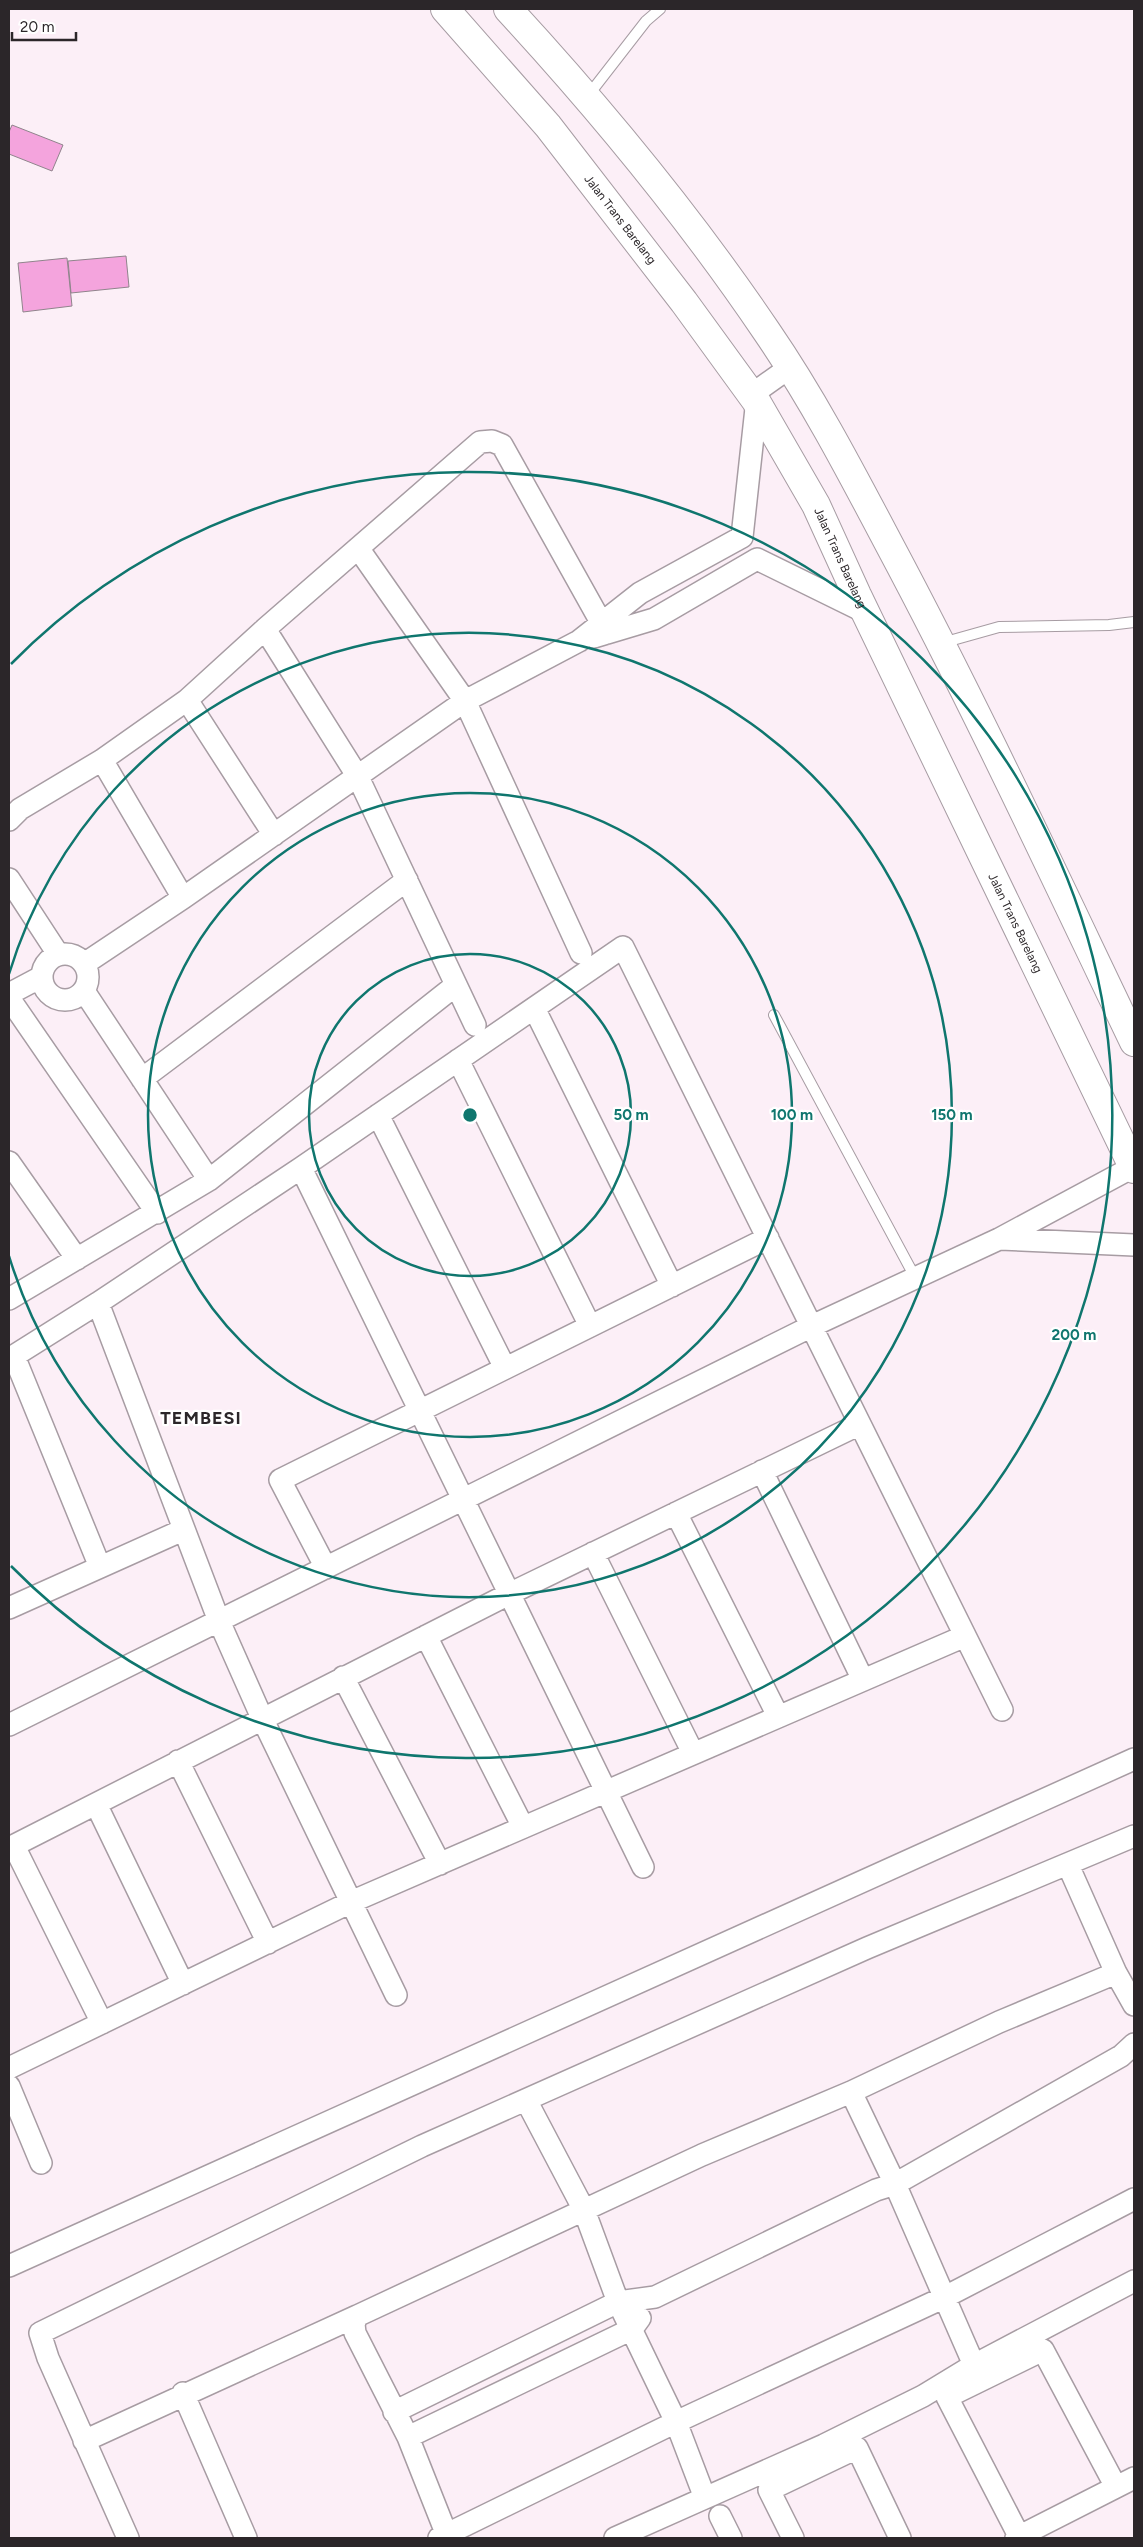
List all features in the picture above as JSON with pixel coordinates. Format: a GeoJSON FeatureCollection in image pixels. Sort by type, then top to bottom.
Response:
{"type":"FeatureCollection","features":[{"type":"Feature","properties":{"kind":"highway","name":"Jalan Trans Barelang"},"geometry":{"type":"LineString","coordinates":[[445,9],[548,126],[684,302],[756,401],[816,505],[1134,1168]]}},
{"type":"Feature","properties":{"kind":"highway"},"geometry":{"type":"LineString","coordinates":[[508,9],[566,72],[646,170],[729,278],[789,368],[843,457],[942,643],[1134,1042]]}},
{"type":"Feature","properties":{"kind":"street"},"geometry":{"type":"LineString","coordinates":[[789,368],[758,390],[742,536],[757,559],[867,613]]}},
{"type":"Feature","properties":{"kind":"street"},"geometry":{"type":"LineString","coordinates":[[9,820],[20,809],[102,760],[187,700],[265,629],[480,442],[492,440],[502,445],[605,627]]}},
{"type":"Feature","properties":{"kind":"street"},"geometry":{"type":"LineString","coordinates":[[84,964],[184,898],[465,701],[605,627],[640,593],[742,536]]}},
{"type":"Feature","properties":{"kind":"street"},"geometry":{"type":"LineString","coordinates":[[358,548],[465,701],[581,953]]}},
{"type":"Feature","properties":{"kind":"street"},"geometry":{"type":"LineString","coordinates":[[605,627],[654,619],[757,559]]}},
{"type":"Feature","properties":{"kind":"street"},"geometry":{"type":"LineString","coordinates":[[265,629],[358,777],[475,1025]]}},
{"type":"Feature","properties":{"kind":"street"},"geometry":{"type":"LineString","coordinates":[[187,700],[274,835]]}},
{"type":"Feature","properties":{"kind":"street"},"geometry":{"type":"LineString","coordinates":[[102,760],[184,898]]}},
{"type":"Feature","properties":{"kind":"street"},"geometry":{"type":"LineString","coordinates":[[9,880],[58,954]]}},
{"type":"Feature","properties":{"kind":"street"},"geometry":{"type":"LineString","coordinates":[[142,1078],[407,880]]}},
{"type":"Feature","properties":{"kind":"street"},"geometry":{"type":"LineString","coordinates":[[100,1567],[11,1358],[98,1303],[301,1168],[623,947],[1002,1710]]}},
{"type":"Feature","properties":{"kind":"street"},"geometry":{"type":"LineString","coordinates":[[58,954],[72,955],[84,964],[88,978],[84,991],[72,1000],[57,1000],[45,991],[41,977],[46,963],[58,954]]}},
{"type":"Feature","properties":{"kind":"street"},"geometry":{"type":"LineString","coordinates":[[9,994],[41,977]]}},
{"type":"Feature","properties":{"kind":"street"},"geometry":{"type":"LineString","coordinates":[[9,1299],[157,1213],[209,1180],[456,985]]}},
{"type":"Feature","properties":{"kind":"street"},"geometry":{"type":"LineString","coordinates":[[84,991],[209,1180]]}},
{"type":"Feature","properties":{"kind":"street"},"geometry":{"type":"LineString","coordinates":[[9,998],[157,1213]]}},
{"type":"Feature","properties":{"kind":"street"},"geometry":{"type":"LineString","coordinates":[[534,1008],[672,1286]]}},
{"type":"Feature","properties":{"kind":"street"},"geometry":{"type":"LineString","coordinates":[[458,1060],[590,1326]]}},
{"type":"Feature","properties":{"kind":"street"},"geometry":{"type":"LineString","coordinates":[[378,1115],[505,1368]]}},
{"type":"Feature","properties":{"kind":"street"},"geometry":{"type":"LineString","coordinates":[[9,1162],[77,1259]]}},
{"type":"Feature","properties":{"kind":"street"},"geometry":{"type":"LineString","coordinates":[[301,1168],[643,1867]]}},
{"type":"Feature","properties":{"kind":"street"},"geometry":{"type":"LineString","coordinates":[[9,1725],[812,1326],[999,1239],[1134,1168]]}},
{"type":"Feature","properties":{"kind":"street"},"geometry":{"type":"LineString","coordinates":[[326,1568],[280,1480],[768,1238]]}},
{"type":"Feature","properties":{"kind":"street"},"geometry":{"type":"LineString","coordinates":[[999,1239],[1134,1245]]}},
{"type":"Feature","properties":{"kind":"street"},"geometry":{"type":"LineString","coordinates":[[98,1303],[219,1621],[262,1718],[396,1995]]}},
{"type":"Feature","properties":{"kind":"street"},"geometry":{"type":"LineString","coordinates":[[102,2023],[11,1847],[509,1594],[860,1424]]}},
{"type":"Feature","properties":{"kind":"street"},"geometry":{"type":"LineString","coordinates":[[762,1471],[863,1680]]}},
{"type":"Feature","properties":{"kind":"street"},"geometry":{"type":"LineString","coordinates":[[676,1513],[778,1716]]}},
{"type":"Feature","properties":{"kind":"street"},"geometry":{"type":"LineString","coordinates":[[11,1602],[100,1567],[183,1530]]}},
{"type":"Feature","properties":{"kind":"street"},"geometry":{"type":"LineString","coordinates":[[593,1553],[693,1753]]}},
{"type":"Feature","properties":{"kind":"street"},"geometry":{"type":"LineString","coordinates":[[426,1636],[523,1827]]}},
{"type":"Feature","properties":{"kind":"street"},"geometry":{"type":"LineString","coordinates":[[9,2068],[351,1902],[965,1636]]}},
{"type":"Feature","properties":{"kind":"street"},"geometry":{"type":"LineString","coordinates":[[343,1678],[440,1864]]}},
{"type":"Feature","properties":{"kind":"street"},"geometry":{"type":"LineString","coordinates":[[9,2266],[1134,1759]]}},
{"type":"Feature","properties":{"kind":"street"},"geometry":{"type":"LineString","coordinates":[[178,1761],[268,1943]]}},
{"type":"Feature","properties":{"kind":"street"},"geometry":{"type":"LineString","coordinates":[[96,1804],[184,1984]]}},
{"type":"Feature","properties":{"kind":"street"},"geometry":{"type":"LineString","coordinates":[[128,2538],[48,2358],[40,2333],[422,2146],[867,1948],[1134,1836]]}},
{"type":"Feature","properties":{"kind":"street"},"geometry":{"type":"LineString","coordinates":[[1068,1865],[1116,1973],[1134,2005]]}},
{"type":"Feature","properties":{"kind":"street"},"geometry":{"type":"LineString","coordinates":[[84,2441],[702,2155],[851,2092],[999,2022],[1116,1973]]}},
{"type":"Feature","properties":{"kind":"street"},"geometry":{"type":"LineString","coordinates":[[394,2412],[618,2302],[655,2297],[876,2190],[895,2184],[1130,2051]]}},
{"type":"Feature","properties":{"kind":"street"},"geometry":{"type":"LineString","coordinates":[[9,2086],[41,2163]]}},
{"type":"Feature","properties":{"kind":"street"},"geometry":{"type":"LineString","coordinates":[[851,2092],[895,2184],[974,2365]]}},
{"type":"Feature","properties":{"kind":"street"},"geometry":{"type":"LineString","coordinates":[[526,2100],[584,2210],[618,2302],[676,2422],[705,2498]]}},
{"type":"Feature","properties":{"kind":"street"},"geometry":{"type":"LineString","coordinates":[[357,2316],[354,2324],[355,2333],[408,2437],[444,2537],[676,2422],[945,2297],[1134,2198]]}},
{"type":"Feature","properties":{"kind":"street"},"geometry":{"type":"LineString","coordinates":[[615,2538],[824,2445],[924,2396],[974,2365],[1134,2281]]}},
{"type":"Feature","properties":{"kind":"street"},"geometry":{"type":"LineString","coordinates":[[408,2437],[632,2329],[655,2297]]}},
{"type":"Feature","properties":{"kind":"street"},"geometry":{"type":"LineString","coordinates":[[1043,2350],[1125,2482],[1018,2537],[947,2397],[1043,2350]]}},
{"type":"Feature","properties":{"kind":"street"},"geometry":{"type":"LineString","coordinates":[[184,2394],[246,2538]]}},
{"type":"Feature","properties":{"kind":"street"},"geometry":{"type":"LineString","coordinates":[[793,2538],[769,2490],[857,2448],[900,2538]]}},
{"type":"Feature","properties":{"kind":"street"},"geometry":{"type":"LineString","coordinates":[[720,2516],[731,2538]]}},
{"type":"Feature","properties":{"kind":"lane"},"geometry":{"type":"LineString","coordinates":[[586,98],[646,21],[660,9]]}},
{"type":"Feature","properties":{"kind":"lane"},"geometry":{"type":"LineString","coordinates":[[942,643],[999,627],[1109,625],[1134,622]]}},
{"type":"Feature","properties":{"kind":"lane"},"geometry":{"type":"LineString","coordinates":[[774,1015],[916,1279]]}},
{"type":"Feature","properties":{"kind":"building"},"geometry":{"type":"Polygon","coordinates":[[[12,125],[63,145],[52,171],[9,154],[9,132],[12,125]]]}},
{"type":"Feature","properties":{"kind":"building"},"geometry":{"type":"Polygon","coordinates":[[[126,256],[129,287],[71,293],[68,261],[126,256]]]}},
{"type":"Feature","properties":{"kind":"building"},"geometry":{"type":"Polygon","coordinates":[[[67,258],[72,306],[23,312],[18,263],[67,258]]]}},
{"type":"Feature","properties":{"kind":"district","name":"TEMBESI"},"geometry":{"type":"Point","coordinates":[201,1418]}}]}
